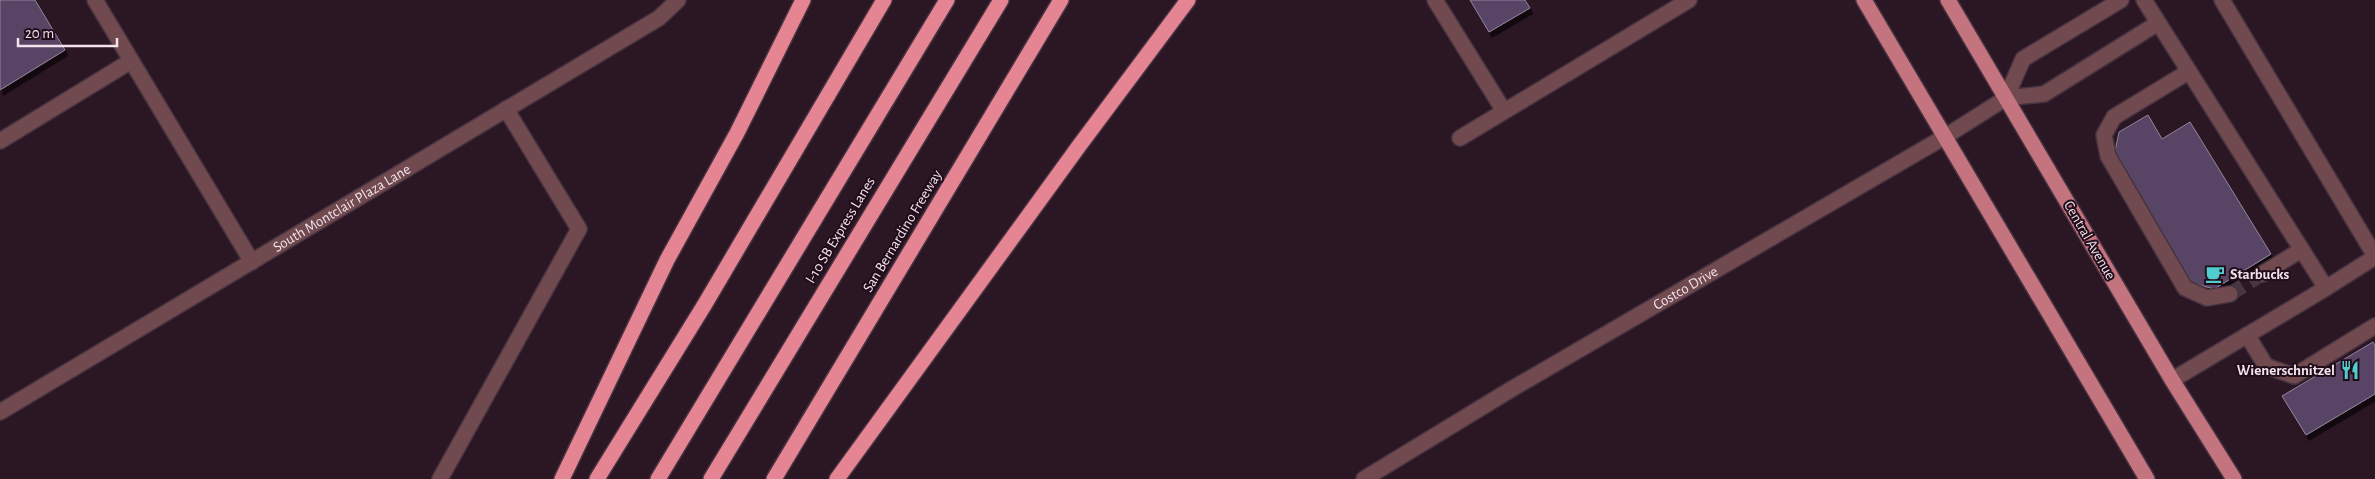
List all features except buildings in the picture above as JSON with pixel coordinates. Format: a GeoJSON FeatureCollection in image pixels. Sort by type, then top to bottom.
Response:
{"type":"FeatureCollection","features":[{"type":"Feature","properties":{"kind":"highway"},"geometry":{"type":"LineString","coordinates":[[562,479],[668,260],[737,133],[804,0]]}},
{"type":"Feature","properties":{"kind":"highway"},"geometry":{"type":"LineString","coordinates":[[597,479],[705,304],[884,0]]}},
{"type":"Feature","properties":{"kind":"highway","name":"I-10 SB Express Lanes"},"geometry":{"type":"LineString","coordinates":[[658,479],[947,0]]}},
{"type":"Feature","properties":{"kind":"highway","name":"I-10 SB Express Lanes"},"geometry":{"type":"LineString","coordinates":[[711,479],[1001,0]]}},
{"type":"Feature","properties":{"kind":"highway","name":"San Bernardino Freeway"},"geometry":{"type":"LineString","coordinates":[[774,479],[1061,0]]}},
{"type":"Feature","properties":{"kind":"highway"},"geometry":{"type":"LineString","coordinates":[[837,479],[1067,161],[1188,0]]}},
{"type":"Feature","properties":{"kind":"main road"},"geometry":{"type":"LineString","coordinates":[[1864,0],[2147,479]]}},
{"type":"Feature","properties":{"kind":"main road","name":"Central Avenue"},"geometry":{"type":"LineString","coordinates":[[1948,0],[2172,380],[2234,479]]}},
{"type":"Feature","properties":{"kind":"street"},"geometry":{"type":"LineString","coordinates":[[95,0],[252,262]]}},
{"type":"Feature","properties":{"kind":"street","name":"South Montclair Plaza Lane"},"geometry":{"type":"LineString","coordinates":[[0,412],[659,18],[678,0]]}},
{"type":"Feature","properties":{"kind":"street"},"geometry":{"type":"LineString","coordinates":[[1435,0],[1504,111]]}},
{"type":"Feature","properties":{"kind":"street"},"geometry":{"type":"LineString","coordinates":[[1460,138],[1689,0]]}},
{"type":"Feature","properties":{"kind":"street"},"geometry":{"type":"LineString","coordinates":[[2122,0],[2023,59],[2006,98],[2044,94],[2158,23]]}},
{"type":"Feature","properties":{"kind":"street"},"geometry":{"type":"LineString","coordinates":[[2144,0],[2326,288]]}},
{"type":"Feature","properties":{"kind":"street"},"geometry":{"type":"LineString","coordinates":[[2172,380],[2326,288],[2375,256],[2222,0]]}},
{"type":"Feature","properties":{"kind":"street"},"geometry":{"type":"LineString","coordinates":[[0,142],[131,61]]}},
{"type":"Feature","properties":{"kind":"street"},"geometry":{"type":"LineString","coordinates":[[2188,72],[2114,116],[2104,135],[2108,156],[2185,288],[2207,298],[2230,294]]}},
{"type":"Feature","properties":{"kind":"street","name":"Costco Drive"},"geometry":{"type":"LineString","coordinates":[[1364,479],[1504,394],[1946,136],[2006,98]]}},
{"type":"Feature","properties":{"kind":"street"},"geometry":{"type":"LineString","coordinates":[[440,479],[579,228],[506,109]]}},
{"type":"Feature","properties":{"kind":"street"},"geometry":{"type":"LineString","coordinates":[[2262,274],[2301,250]]}},
{"type":"Feature","properties":{"kind":"street"},"geometry":{"type":"LineString","coordinates":[[2247,335],[2266,366],[2294,376],[2375,326]]}},
{"type":"Feature","properties":{"kind":"tunnel"},"geometry":{"type":"LineString","coordinates":[[2230,294],[2262,274]]}},
{"type":"Feature","properties":{"kind":"place","name":"Starbucks"},"geometry":{"type":"Point","coordinates":[2215,274]}},
{"type":"Feature","properties":{"kind":"place","name":"Wienerschnitzel"},"geometry":{"type":"Point","coordinates":[2350,370]}}]}
